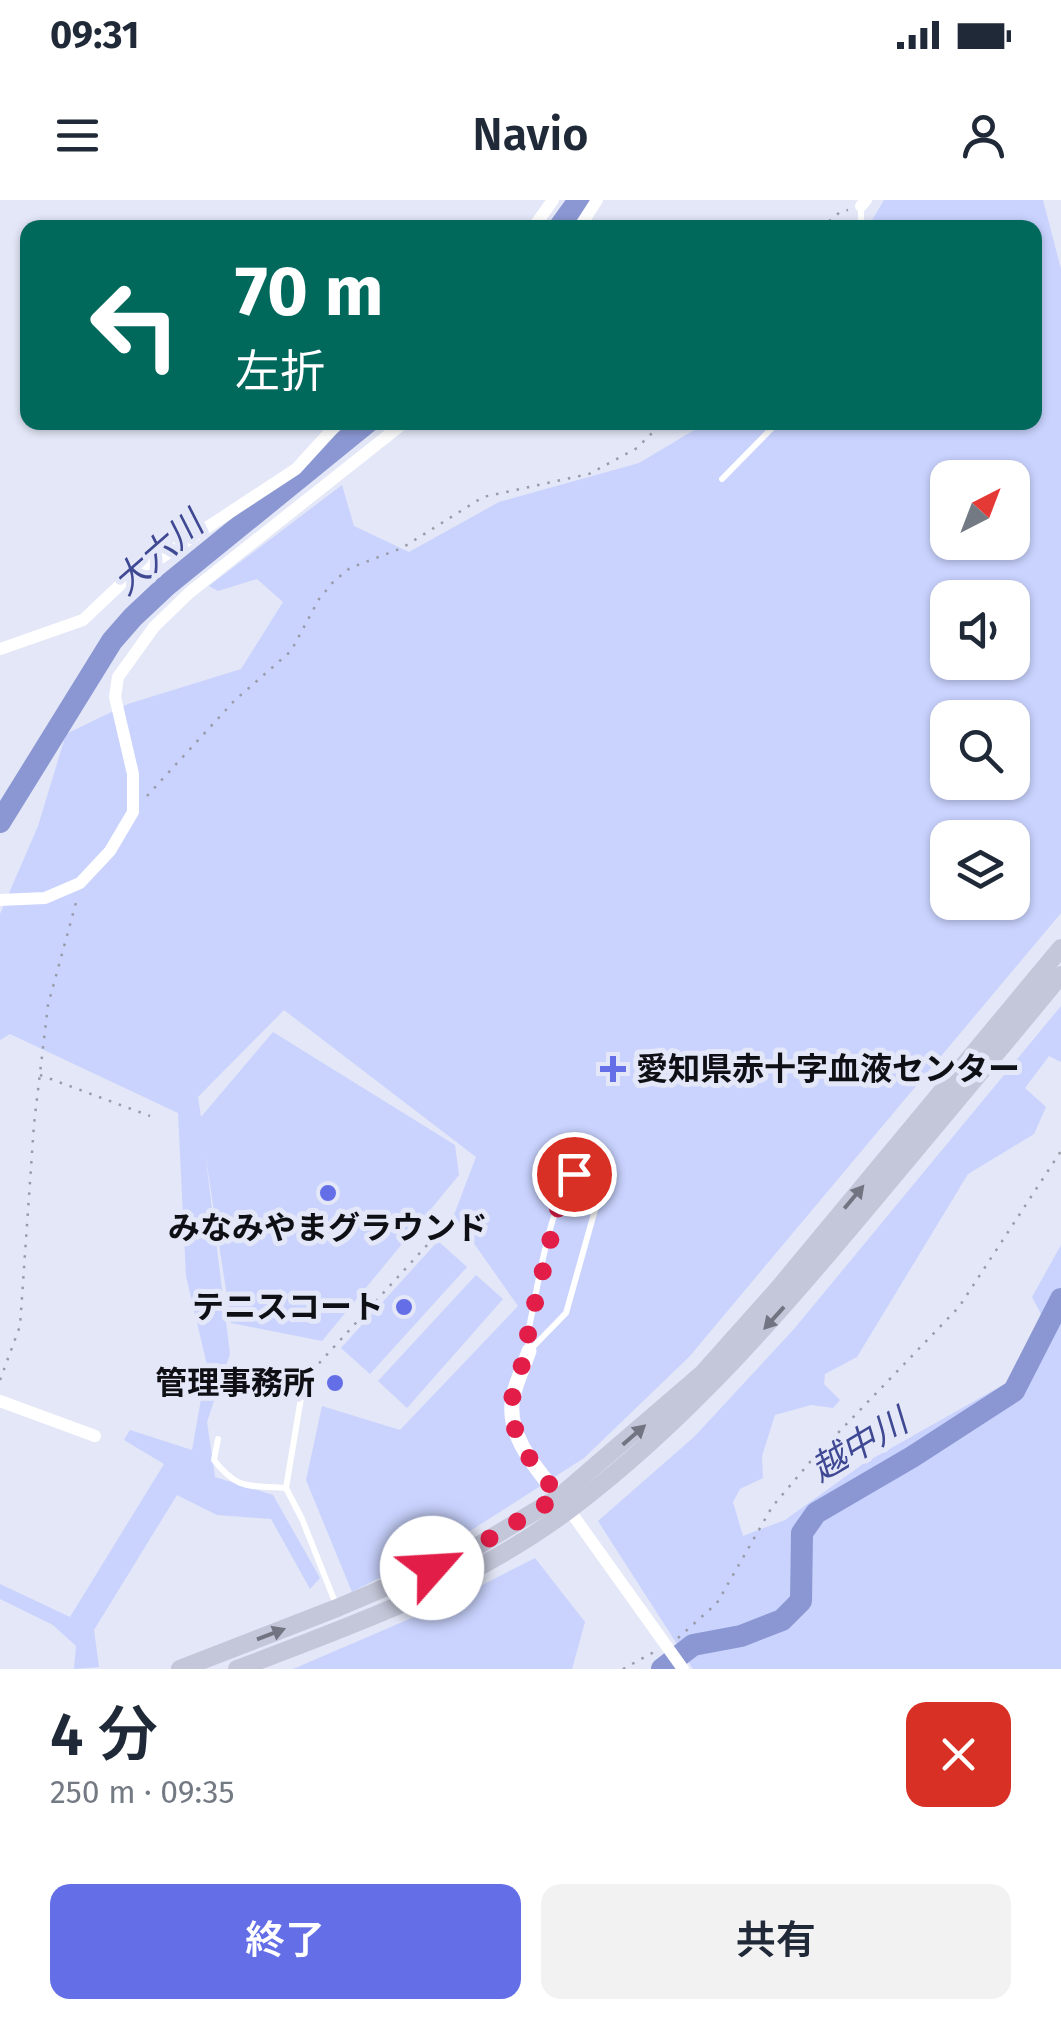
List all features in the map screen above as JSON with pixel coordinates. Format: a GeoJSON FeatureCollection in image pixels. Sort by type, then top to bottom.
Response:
{"type":"FeatureCollection","features":[{"type":"Feature","properties":{"kind":"main road"},"geometry":{"type":"LineString","coordinates":[[180,1669],[464,1554],[564,1503],[703,1373],[1061,948]]}},
{"type":"Feature","properties":{"kind":"main road"},"geometry":{"type":"LineString","coordinates":[[237,1669],[396,1608],[471,1571],[715,1384],[1061,975]]}},
{"type":"Feature","properties":{"kind":"street"},"geometry":{"type":"LineString","coordinates":[[0,650],[83,620],[121,584],[296,468],[332,430]]}},
{"type":"Feature","properties":{"kind":"street"},"geometry":{"type":"LineString","coordinates":[[0,900],[46,898],[80,883],[110,851],[132,812],[133,774],[115,697],[118,678],[132,656],[189,593],[395,430]]}},
{"type":"Feature","properties":{"kind":"street"},"geometry":{"type":"LineString","coordinates":[[529,1351],[512,1399],[514,1427],[530,1460],[682,1669]]}},
{"type":"Feature","properties":{"kind":"street"},"geometry":{"type":"LineString","coordinates":[[0,1401],[95,1436]]}},
{"type":"Feature","properties":{"kind":"lane"},"geometry":{"type":"LineString","coordinates":[[722,479],[770,430]]}},
{"type":"Feature","properties":{"kind":"lane"},"geometry":{"type":"LineString","coordinates":[[574,1174],[592,1176],[600,1192],[566,1312],[529,1351],[528,1332],[563,1188],[574,1174]]}},
{"type":"Feature","properties":{"kind":"lane"},"geometry":{"type":"LineString","coordinates":[[304,1380],[286,1488],[337,1608]]}},
{"type":"Feature","properties":{"kind":"lane"},"geometry":{"type":"LineString","coordinates":[[218,1439],[214,1460],[228,1479],[246,1485],[286,1488]]}},
{"type":"Feature","properties":{"kind":"path"},"geometry":{"type":"LineString","coordinates":[[830,220],[864,203]]}},
{"type":"Feature","properties":{"kind":"path"},"geometry":{"type":"LineString","coordinates":[[132,812],[234,701],[291,651],[319,599],[350,568],[402,548],[483,497],[589,474],[637,448],[655,430]]}},
{"type":"Feature","properties":{"kind":"path"},"geometry":{"type":"LineString","coordinates":[[0,1380],[20,1326],[38,1075],[48,1006],[80,883]]}},
{"type":"Feature","properties":{"kind":"path"},"geometry":{"type":"LineString","coordinates":[[38,1075],[150,1116]]}},
{"type":"Feature","properties":{"kind":"path"},"geometry":{"type":"LineString","coordinates":[[674,1641],[688,1633],[716,1603],[772,1506],[959,1307],[1061,1152]]}},
{"type":"Feature","properties":{"kind":"path"},"geometry":{"type":"LineString","coordinates":[[304,1380],[439,1232]]}},
{"type":"Feature","properties":{"kind":"path"},"geometry":{"type":"LineString","coordinates":[[623,1669],[660,1649]]}},
{"type":"Feature","properties":{"kind":"shaded area"},"geometry":{"type":"Polygon","coordinates":[[[884,200],[1043,200],[1061,269],[1061,913],[689,1357],[584,1458],[470,1531],[352,1592],[306,1480],[322,1406],[400,1430],[518,1306],[454,1215],[476,1157],[284,1010],[198,1097],[201,1117],[273,1032],[455,1145],[459,1175],[322,1341],[231,1323],[205,1152],[230,1354],[207,1422],[215,1477],[273,1495],[320,1578],[310,1589],[271,1519],[217,1515],[177,1495],[94,1630],[99,1667],[74,1669],[76,1646],[53,1625],[0,1599],[0,1584],[70,1617],[164,1464],[124,1440],[130,1430],[192,1450],[207,1365],[186,1276],[178,1113],[10,1034],[0,1040],[0,914],[38,826],[66,734],[128,704],[241,669],[283,602],[257,579],[218,591],[209,586],[342,485],[354,526],[409,552],[499,502],[639,463],[694,430],[1042,430],[1042,220],[872,220],[884,200]]]}},
{"type":"Feature","properties":{"kind":"shaded area"},"geometry":{"type":"Polygon","coordinates":[[[1061,1006],[1061,1062],[1049,1056],[1025,1088],[1046,1107],[1034,1134],[968,1174],[857,1357],[825,1374],[824,1384],[840,1400],[833,1408],[811,1405],[775,1415],[762,1456],[763,1478],[740,1489],[733,1502],[743,1536],[785,1520],[863,1464],[1008,1382],[1043,1318],[1032,1297],[1061,1245],[1061,1669],[693,1669],[598,1521],[694,1437],[794,1329],[1061,1006]]]}},
{"type":"Feature","properties":{"kind":"shaded area","name":"テニスコート"},"geometry":{"type":"Polygon","coordinates":[[[438,1241],[467,1267],[370,1374],[341,1348],[438,1241]]]}},
{"type":"Feature","properties":{"kind":"shaded area"},"geometry":{"type":"Polygon","coordinates":[[[476,1275],[503,1299],[407,1408],[378,1381],[476,1275]]]}},
{"type":"Feature","properties":{"kind":"shaded area"},"geometry":{"type":"Polygon","coordinates":[[[535,1558],[585,1622],[572,1669],[293,1669],[449,1602],[535,1558]]]}},
{"type":"Feature","properties":{"kind":"waterway","name":"大六川"},"geometry":{"type":"LineString","coordinates":[[565,220],[579,200]]}},
{"type":"Feature","properties":{"kind":"waterway","name":"大六川"},"geometry":{"type":"LineString","coordinates":[[0,822],[112,641],[133,617],[358,430]]}},
{"type":"Feature","properties":{"kind":"waterway","name":"越中川"},"geometry":{"type":"LineString","coordinates":[[662,1669],[693,1645],[741,1636],[782,1620],[801,1601],[802,1533],[816,1513],[1014,1391],[1061,1299]]}},
{"type":"Feature","properties":{"kind":"place","name":"愛知県赤十字血液センター"},"geometry":{"type":"Point","coordinates":[613,1069]}},
{"type":"Feature","properties":{"kind":"place","name":"みなみやまグラウンド"},"geometry":{"type":"Point","coordinates":[328,1193]}},
{"type":"Feature","properties":{"kind":"place","name":"テニスコート"},"geometry":{"type":"Point","coordinates":[404,1307]}},
{"type":"Feature","properties":{"kind":"place","name":"管理事務所"},"geometry":{"type":"Point","coordinates":[335,1383]}},
{"type":"Feature","properties":{"kind":"route"},"geometry":{"type":"LineString","coordinates":[[432,1568],[464,1554],[559,1496],[530,1460],[514,1427],[512,1399],[529,1351],[528,1332],[563,1188],[574,1174]]}}]}
